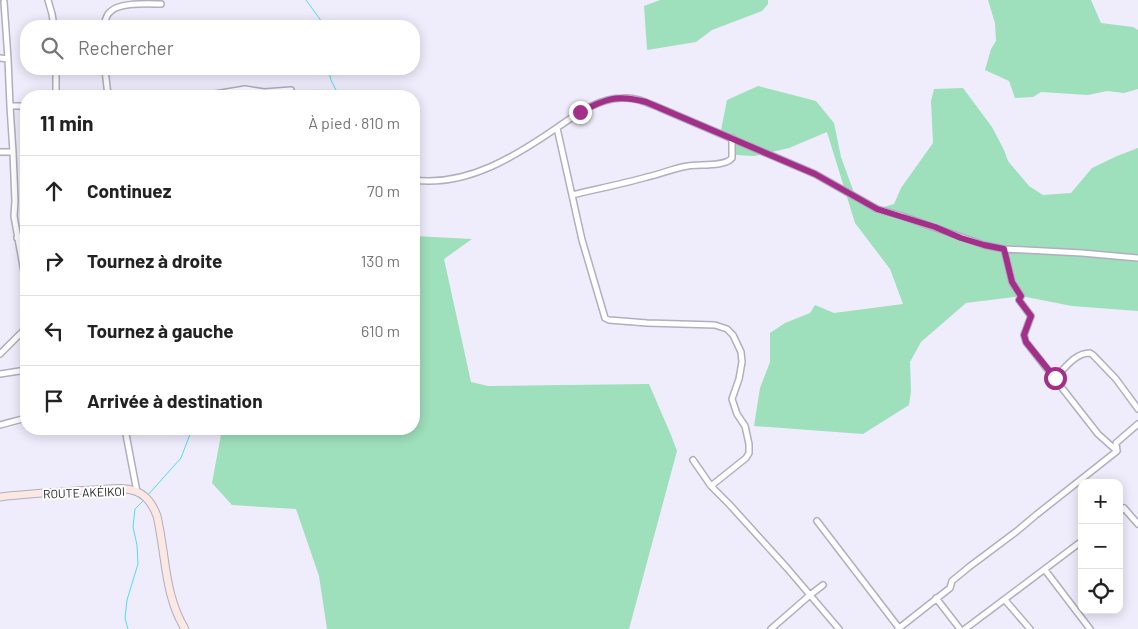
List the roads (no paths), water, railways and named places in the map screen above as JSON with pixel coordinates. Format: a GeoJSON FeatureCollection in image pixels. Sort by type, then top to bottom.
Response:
{"type":"FeatureCollection","features":[{"type":"Feature","properties":{"kind":"street"},"geometry":{"type":"LineString","coordinates":[[48,0],[53,20]]}},
{"type":"Feature","properties":{"kind":"street"},"geometry":{"type":"LineString","coordinates":[[4,2],[13,152],[14,216],[20,253]]}},
{"type":"Feature","properties":{"kind":"street"},"geometry":{"type":"LineString","coordinates":[[105,20],[109,12],[116,8],[161,4]]}},
{"type":"Feature","properties":{"kind":"street"},"geometry":{"type":"LineString","coordinates":[[0,58],[8,59]]}},
{"type":"Feature","properties":{"kind":"street"},"geometry":{"type":"LineString","coordinates":[[56,75],[56,90]]}},
{"type":"Feature","properties":{"kind":"street"},"geometry":{"type":"LineString","coordinates":[[106,75],[107,90]]}},
{"type":"Feature","properties":{"kind":"street"},"geometry":{"type":"LineString","coordinates":[[420,181],[452,180],[486,169],[519,153],[580,112],[597,103],[625,97],[653,105],[815,174],[877,209],[935,227],[961,238],[1004,249],[1138,258]]}},
{"type":"Feature","properties":{"kind":"street"},"geometry":{"type":"LineString","coordinates":[[10,106],[20,106]]}},
{"type":"Feature","properties":{"kind":"street"},"geometry":{"type":"LineString","coordinates":[[557,128],[582,240],[605,318],[714,325],[727,330],[738,343],[742,362],[740,379],[732,399],[736,414],[745,426],[750,450],[746,458],[711,486]]}},
{"type":"Feature","properties":{"kind":"street"},"geometry":{"type":"LineString","coordinates":[[572,195],[680,167],[728,162],[732,158],[732,138]]}},
{"type":"Feature","properties":{"kind":"street"},"geometry":{"type":"LineString","coordinates":[[0,152],[13,152]]}},
{"type":"Feature","properties":{"kind":"street"},"geometry":{"type":"LineString","coordinates":[[1004,249],[1012,282],[1021,296],[1019,300],[1031,316],[1024,335],[1026,342],[1098,434],[1117,451]]}},
{"type":"Feature","properties":{"kind":"street"},"geometry":{"type":"LineString","coordinates":[[0,354],[20,334]]}},
{"type":"Feature","properties":{"kind":"street"},"geometry":{"type":"LineString","coordinates":[[1055,378],[1080,355],[1090,353],[1116,379],[1138,409]]}},
{"type":"Feature","properties":{"kind":"street"},"geometry":{"type":"LineString","coordinates":[[0,374],[20,371]]}},
{"type":"Feature","properties":{"kind":"street"},"geometry":{"type":"LineString","coordinates":[[0,425],[20,420]]}},
{"type":"Feature","properties":{"kind":"street"},"geometry":{"type":"LineString","coordinates":[[1117,451],[1116,442],[1138,424]]}},
{"type":"Feature","properties":{"kind":"street"},"geometry":{"type":"LineString","coordinates":[[126,435],[137,492]]}},
{"type":"Feature","properties":{"kind":"street"},"geometry":{"type":"LineString","coordinates":[[817,520],[898,628],[950,588],[952,581],[969,566],[1017,531],[1117,451]]}},
{"type":"Feature","properties":{"kind":"street"},"geometry":{"type":"LineString","coordinates":[[693,460],[711,486],[787,568],[839,629]]}},
{"type":"Feature","properties":{"kind":"street","name":"ROUTE AKÉIKOI"},"geometry":{"type":"LineString","coordinates":[[0,497],[47,492],[123,489],[137,492],[147,498],[154,507],[157,516],[167,577],[180,622],[185,629]]}},
{"type":"Feature","properties":{"kind":"street"},"geometry":{"type":"LineString","coordinates":[[1123,509],[1138,524]]}},
{"type":"Feature","properties":{"kind":"street"},"geometry":{"type":"LineString","coordinates":[[965,629],[1078,544]]}},
{"type":"Feature","properties":{"kind":"street"},"geometry":{"type":"LineString","coordinates":[[1045,570],[1089,629]]}},
{"type":"Feature","properties":{"kind":"street"},"geometry":{"type":"LineString","coordinates":[[771,629],[823,585]]}},
{"type":"Feature","properties":{"kind":"street"},"geometry":{"type":"LineString","coordinates":[[936,598],[960,629]]}},
{"type":"Feature","properties":{"kind":"street"},"geometry":{"type":"LineString","coordinates":[[1005,600],[1030,629]]}},
{"type":"Feature","properties":{"kind":"waterway"},"geometry":{"type":"LineString","coordinates":[[306,0],[321,20]]}},
{"type":"Feature","properties":{"kind":"waterway"},"geometry":{"type":"LineString","coordinates":[[330,75],[336,90]]}},
{"type":"Feature","properties":{"kind":"waterway"},"geometry":{"type":"LineString","coordinates":[[147,496],[181,458],[190,435]]}},
{"type":"Feature","properties":{"kind":"waterway"},"geometry":{"type":"LineString","coordinates":[[128,629],[125,618],[127,600],[138,564],[137,545],[133,527],[135,509],[145,499]]}}]}
